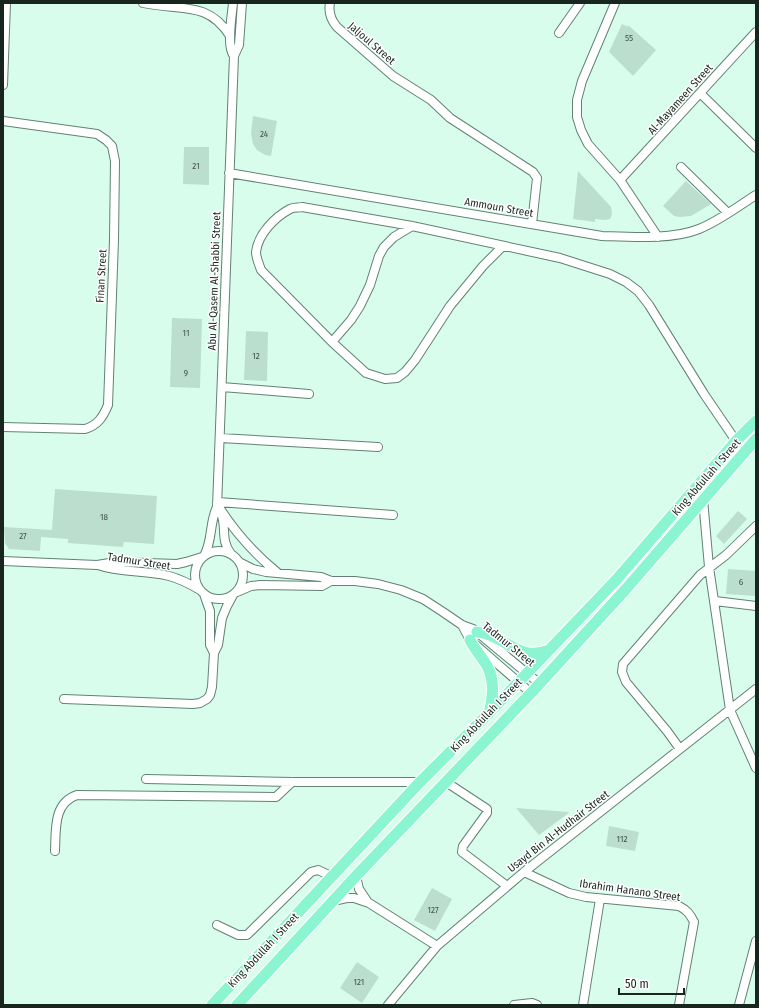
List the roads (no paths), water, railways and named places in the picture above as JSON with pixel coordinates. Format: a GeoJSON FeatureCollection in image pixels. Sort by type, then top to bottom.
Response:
{"type":"FeatureCollection","features":[{"type":"Feature","properties":{"kind":"main road","name":"King Abdullah I Street"},"geometry":{"type":"LineString","coordinates":[[212,1005],[420,782],[489,713],[617,580],[736,441],[756,421]]}},
{"type":"Feature","properties":{"kind":"main road","name":"King Abdullah I Street"},"geometry":{"type":"LineString","coordinates":[[237,1005],[356,876],[540,684],[626,589],[744,451],[756,439]]}},
{"type":"Feature","properties":{"kind":"main road"},"geometry":{"type":"LineString","coordinates":[[736,441],[744,451]]}},
{"type":"Feature","properties":{"kind":"main road"},"geometry":{"type":"LineString","coordinates":[[489,713],[492,697],[490,674],[488,667],[475,650],[474,636],[488,633],[522,652],[533,654],[549,650]]}},
{"type":"Feature","properties":{"kind":"main road"},"geometry":{"type":"LineString","coordinates":[[241,974],[254,986]]}},
{"type":"Feature","properties":{"kind":"street"},"geometry":{"type":"LineString","coordinates":[[3,85],[6,3]]}},
{"type":"Feature","properties":{"kind":"street"},"geometry":{"type":"LineString","coordinates":[[143,3],[201,10],[218,19],[230,36]]}},
{"type":"Feature","properties":{"kind":"street","name":"Abu Al-Qasem Al-Shabbi Street"},"geometry":{"type":"LineString","coordinates":[[233,3],[230,36],[231,51],[234,56]]}},
{"type":"Feature","properties":{"kind":"street","name":"Abu Al-Qasem Al-Shabbi Street"},"geometry":{"type":"LineString","coordinates":[[203,556],[209,543],[211,523],[218,504],[234,56],[238,45],[242,3]]}},
{"type":"Feature","properties":{"kind":"street","name":"Jaljoul Street"},"geometry":{"type":"LineString","coordinates":[[330,3],[330,14],[332,21],[337,27],[393,76],[431,100],[450,118],[533,172],[537,178],[532,224]]}},
{"type":"Feature","properties":{"kind":"street"},"geometry":{"type":"LineString","coordinates":[[559,33],[580,3]]}},
{"type":"Feature","properties":{"kind":"street"},"geometry":{"type":"LineString","coordinates":[[615,3],[582,81],[578,100],[577,117],[581,130],[588,144],[620,180],[658,236]]}},
{"type":"Feature","properties":{"kind":"street","name":"Al-Mayameen Street"},"geometry":{"type":"LineString","coordinates":[[620,180],[756,32]]}},
{"type":"Feature","properties":{"kind":"street"},"geometry":{"type":"LineString","coordinates":[[700,93],[756,148]]}},
{"type":"Feature","properties":{"kind":"street","name":"Finan Street"},"geometry":{"type":"LineString","coordinates":[[3,121],[96,134],[112,146],[115,161],[114,240],[108,405],[98,423],[93,427],[85,429],[3,427]]}},
{"type":"Feature","properties":{"kind":"street"},"geometry":{"type":"LineString","coordinates":[[681,167],[728,213]]}},
{"type":"Feature","properties":{"kind":"street","name":"Ammoun Street"},"geometry":{"type":"LineString","coordinates":[[229,173],[602,236],[625,237],[658,236],[697,230],[716,221],[756,195]]}},
{"type":"Feature","properties":{"kind":"street"},"geometry":{"type":"LineString","coordinates":[[503,246],[483,266],[450,306],[415,360],[405,372],[397,378],[386,379],[366,373],[332,342],[261,270],[256,252],[259,241],[269,226],[281,215],[292,208],[302,207],[412,226],[560,258],[610,274],[626,282],[638,291],[649,305],[704,394],[736,441]]}},
{"type":"Feature","properties":{"kind":"street"},"geometry":{"type":"LineString","coordinates":[[332,342],[351,320],[360,306],[370,285],[379,256],[384,247],[394,237],[412,226]]}},
{"type":"Feature","properties":{"kind":"street"},"geometry":{"type":"LineString","coordinates":[[222,387],[309,394]]}},
{"type":"Feature","properties":{"kind":"street"},"geometry":{"type":"LineString","coordinates":[[220,438],[378,447]]}},
{"type":"Feature","properties":{"kind":"street"},"geometry":{"type":"LineString","coordinates":[[703,499],[710,567],[730,710],[756,768]]}},
{"type":"Feature","properties":{"kind":"street"},"geometry":{"type":"LineString","coordinates":[[218,504],[394,515]]}},
{"type":"Feature","properties":{"kind":"street"},"geometry":{"type":"LineString","coordinates":[[218,504],[235,530],[245,542],[279,573]]}},
{"type":"Feature","properties":{"kind":"street","name":"Abu Al-Qasem Al-Shabbi Street"},"geometry":{"type":"LineString","coordinates":[[218,504],[222,515],[225,544],[231,554]]}},
{"type":"Feature","properties":{"kind":"street"},"geometry":{"type":"LineString","coordinates":[[680,749],[626,682],[623,676],[622,668],[625,661],[696,580],[726,555],[756,526]]}},
{"type":"Feature","properties":{"kind":"street"},"geometry":{"type":"LineString","coordinates":[[64,699],[193,704],[207,700],[212,687],[214,653],[218,645],[224,612],[234,594],[242,584],[244,577],[241,564],[237,558],[224,551],[217,550],[203,556],[195,569],[194,577],[210,611],[210,645],[214,653]]}},
{"type":"Feature","properties":{"kind":"street","name":"Tadmur Street"},"geometry":{"type":"LineString","coordinates":[[3,561],[97,565],[116,562],[177,564],[203,556]]}},
{"type":"Feature","properties":{"kind":"street","name":"Tadmur Street"},"geometry":{"type":"LineString","coordinates":[[241,564],[259,571],[321,577],[331,581],[355,581],[378,584],[401,590],[423,599],[462,626],[473,629],[474,636],[518,682],[531,693]]}},
{"type":"Feature","properties":{"kind":"street","name":"Tadmur Street"},"geometry":{"type":"LineString","coordinates":[[97,565],[113,569],[167,576],[184,582],[202,592]]}},
{"type":"Feature","properties":{"kind":"street","name":"Tadmur Street"},"geometry":{"type":"LineString","coordinates":[[234,594],[251,586],[322,586],[331,581]]}},
{"type":"Feature","properties":{"kind":"street"},"geometry":{"type":"LineString","coordinates":[[202,592],[211,598],[219,599],[226,598],[234,594]]}},
{"type":"Feature","properties":{"kind":"street"},"geometry":{"type":"LineString","coordinates":[[715,601],[756,606]]}},
{"type":"Feature","properties":{"kind":"street","name":"Tadmur Street"},"geometry":{"type":"LineString","coordinates":[[474,636],[527,673],[540,684]]}},
{"type":"Feature","properties":{"kind":"street","name":"Usayd Bin Al-Hudhair Street"},"geometry":{"type":"LineString","coordinates":[[388,1005],[438,946],[507,886],[756,689]]}},
{"type":"Feature","properties":{"kind":"street"},"geometry":{"type":"LineString","coordinates":[[146,779],[292,782],[420,782]]}},
{"type":"Feature","properties":{"kind":"street"},"geometry":{"type":"LineString","coordinates":[[55,851],[57,817],[64,803],[70,797],[77,795],[276,797],[292,782]]}},
{"type":"Feature","properties":{"kind":"street"},"geometry":{"type":"LineString","coordinates":[[446,782],[487,809],[486,815],[463,846],[462,850],[465,854],[507,886]]}},
{"type":"Feature","properties":{"kind":"street"},"geometry":{"type":"LineString","coordinates":[[217,925],[238,935],[247,935],[311,872],[318,870],[331,876]]}},
{"type":"Feature","properties":{"kind":"street","name":"Ibrahim Hanano Street"},"geometry":{"type":"LineString","coordinates":[[524,872],[569,893],[586,897],[678,906],[686,910],[691,915],[694,922],[679,1005]]}},
{"type":"Feature","properties":{"kind":"street"},"geometry":{"type":"LineString","coordinates":[[356,876],[359,889],[369,902]]}},
{"type":"Feature","properties":{"kind":"street"},"geometry":{"type":"LineString","coordinates":[[333,901],[354,898],[369,902],[438,946]]}},
{"type":"Feature","properties":{"kind":"street"},"geometry":{"type":"LineString","coordinates":[[583,1005],[600,899]]}},
{"type":"Feature","properties":{"kind":"street"},"geometry":{"type":"LineString","coordinates":[[739,1005],[756,941]]}},
{"type":"Feature","properties":{"kind":"street"},"geometry":{"type":"LineString","coordinates":[[514,1005],[532,1003],[537,1005]]}}]}
